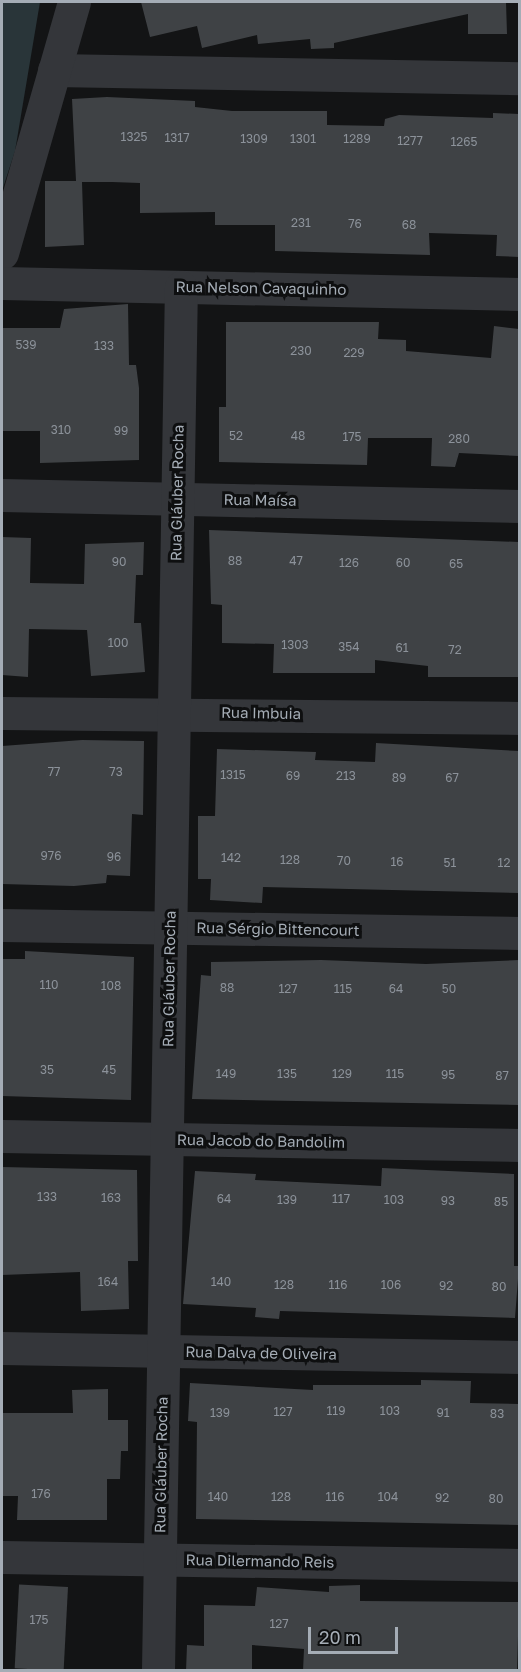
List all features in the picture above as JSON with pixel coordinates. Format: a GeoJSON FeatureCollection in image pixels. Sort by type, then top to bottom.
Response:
{"type":"FeatureCollection","features":[{"type":"Feature","properties":{"kind":"street"},"geometry":{"type":"LineString","coordinates":[[2,253],[74,2]]}},
{"type":"Feature","properties":{"kind":"street"},"geometry":{"type":"LineString","coordinates":[[54,70],[519,78]]}},
{"type":"Feature","properties":{"kind":"street","name":"Rua Nelson Cavaquinho"},"geometry":{"type":"LineString","coordinates":[[2,283],[519,294]]}},
{"type":"Feature","properties":{"kind":"street","name":"Rua Gláuber Rocha"},"geometry":{"type":"LineString","coordinates":[[158,1671],[181,287]]}},
{"type":"Feature","properties":{"kind":"street","name":"Rua Maísa"},"geometry":{"type":"LineString","coordinates":[[2,495],[519,506]]}},
{"type":"Feature","properties":{"kind":"street","name":"Rua Imbuia"},"geometry":{"type":"LineString","coordinates":[[2,713],[174,712],[519,718]]}},
{"type":"Feature","properties":{"kind":"street","name":"Rua Sérgio Bittencourt"},"geometry":{"type":"LineString","coordinates":[[2,925],[519,933]]}},
{"type":"Feature","properties":{"kind":"street","name":"Rua Jacob do Bandolim"},"geometry":{"type":"LineString","coordinates":[[2,1136],[519,1145]]}},
{"type":"Feature","properties":{"kind":"street","name":"Rua Dalva de Oliveira"},"geometry":{"type":"LineString","coordinates":[[2,1348],[519,1357]]}},
{"type":"Feature","properties":{"kind":"street","name":"Rua Dilermando Reis"},"geometry":{"type":"LineString","coordinates":[[2,1557],[519,1565]]}},
{"type":"Feature","properties":{"kind":"shaded area"},"geometry":{"type":"Polygon","coordinates":[[[3,2],[40,2],[15,151],[2,191],[3,2]]]}},
{"type":"Feature","properties":{"kind":"building"},"geometry":{"type":"Polygon","coordinates":[[[141,2],[506,2],[507,34],[468,34],[468,14],[334,43],[334,48],[311,49],[310,39],[258,44],[257,35],[202,48],[197,26],[150,37],[141,2]]]}},
{"type":"Feature","properties":{"kind":"building"},"geometry":{"type":"Polygon","coordinates":[[[107,97],[195,101],[195,107],[232,111],[327,111],[327,125],[384,126],[385,119],[399,115],[493,118],[493,113],[519,114],[519,257],[496,256],[497,235],[429,233],[430,255],[275,251],[275,225],[215,225],[215,212],[140,213],[140,183],[112,182],[82,182],[84,245],[45,247],[45,181],[76,181],[72,99],[107,97]]]}},
{"type":"Feature","properties":{"kind":"building"},"geometry":{"type":"Polygon","coordinates":[[[128,304],[129,365],[136,365],[139,388],[139,460],[40,463],[40,431],[2,431],[2,328],[60,328],[64,309],[128,304]]]}},
{"type":"Feature","properties":{"kind":"building"},"geometry":{"type":"Polygon","coordinates":[[[226,322],[379,322],[378,339],[406,340],[406,351],[491,358],[494,326],[519,329],[519,456],[459,453],[455,467],[431,466],[432,438],[368,438],[367,465],[219,462],[219,407],[226,407],[226,322]]]}},
{"type":"Feature","properties":{"kind":"building"},"geometry":{"type":"Polygon","coordinates":[[[209,530],[519,542],[519,677],[428,677],[428,666],[375,660],[375,673],[273,673],[274,644],[222,643],[222,605],[211,604],[209,530]]]}},
{"type":"Feature","properties":{"kind":"building"},"geometry":{"type":"Polygon","coordinates":[[[2,537],[31,538],[30,583],[84,584],[85,544],[144,542],[143,575],[136,575],[134,623],[141,623],[145,672],[91,676],[87,630],[29,629],[28,677],[2,675],[2,537]]]}},
{"type":"Feature","properties":{"kind":"building"},"geometry":{"type":"Polygon","coordinates":[[[82,740],[144,741],[143,815],[132,814],[130,876],[107,875],[106,883],[74,886],[2,884],[2,746],[82,740]]]}},
{"type":"Feature","properties":{"kind":"building"},"geometry":{"type":"Polygon","coordinates":[[[376,743],[519,751],[519,893],[263,887],[262,903],[210,900],[211,879],[198,879],[198,816],[215,816],[217,749],[316,752],[315,760],[375,762],[376,743]]]}},
{"type":"Feature","properties":{"kind":"building"},"geometry":{"type":"Polygon","coordinates":[[[25,951],[134,957],[131,1100],[2,1096],[2,959],[25,959],[25,951]]]}},
{"type":"Feature","properties":{"kind":"building"},"geometry":{"type":"Polygon","coordinates":[[[321,960],[426,964],[519,960],[519,1105],[192,1099],[201,975],[211,976],[211,962],[321,960]]]}},
{"type":"Feature","properties":{"kind":"building"},"geometry":{"type":"Polygon","coordinates":[[[2,1167],[137,1170],[138,1261],[128,1261],[129,1309],[81,1311],[80,1272],[2,1275],[2,1167]]]}},
{"type":"Feature","properties":{"kind":"building"},"geometry":{"type":"Polygon","coordinates":[[[382,1168],[514,1174],[514,1266],[519,1266],[515,1318],[280,1311],[279,1319],[255,1317],[256,1308],[183,1304],[195,1171],[256,1174],[255,1180],[381,1186],[382,1168]]]}},
{"type":"Feature","properties":{"kind":"building"},"geometry":{"type":"Polygon","coordinates":[[[421,1380],[471,1381],[470,1403],[519,1404],[519,1525],[196,1519],[197,1422],[188,1421],[190,1383],[313,1390],[313,1385],[421,1385],[421,1380]]]}},
{"type":"Feature","properties":{"kind":"building"},"geometry":{"type":"Polygon","coordinates":[[[108,1389],[108,1420],[128,1420],[128,1451],[121,1451],[120,1479],[107,1479],[107,1520],[17,1520],[18,1496],[2,1496],[2,1413],[73,1413],[72,1390],[108,1389]]]}},
{"type":"Feature","properties":{"kind":"building"},"geometry":{"type":"Polygon","coordinates":[[[19,1584],[68,1587],[64,1670],[15,1668],[19,1584]]]}},
{"type":"Feature","properties":{"kind":"building"},"geometry":{"type":"Polygon","coordinates":[[[360,1585],[360,1601],[519,1602],[517,1671],[303,1671],[304,1649],[252,1645],[252,1671],[186,1671],[187,1645],[204,1646],[204,1605],[255,1606],[257,1587],[329,1592],[329,1586],[360,1585]]]}}]}
